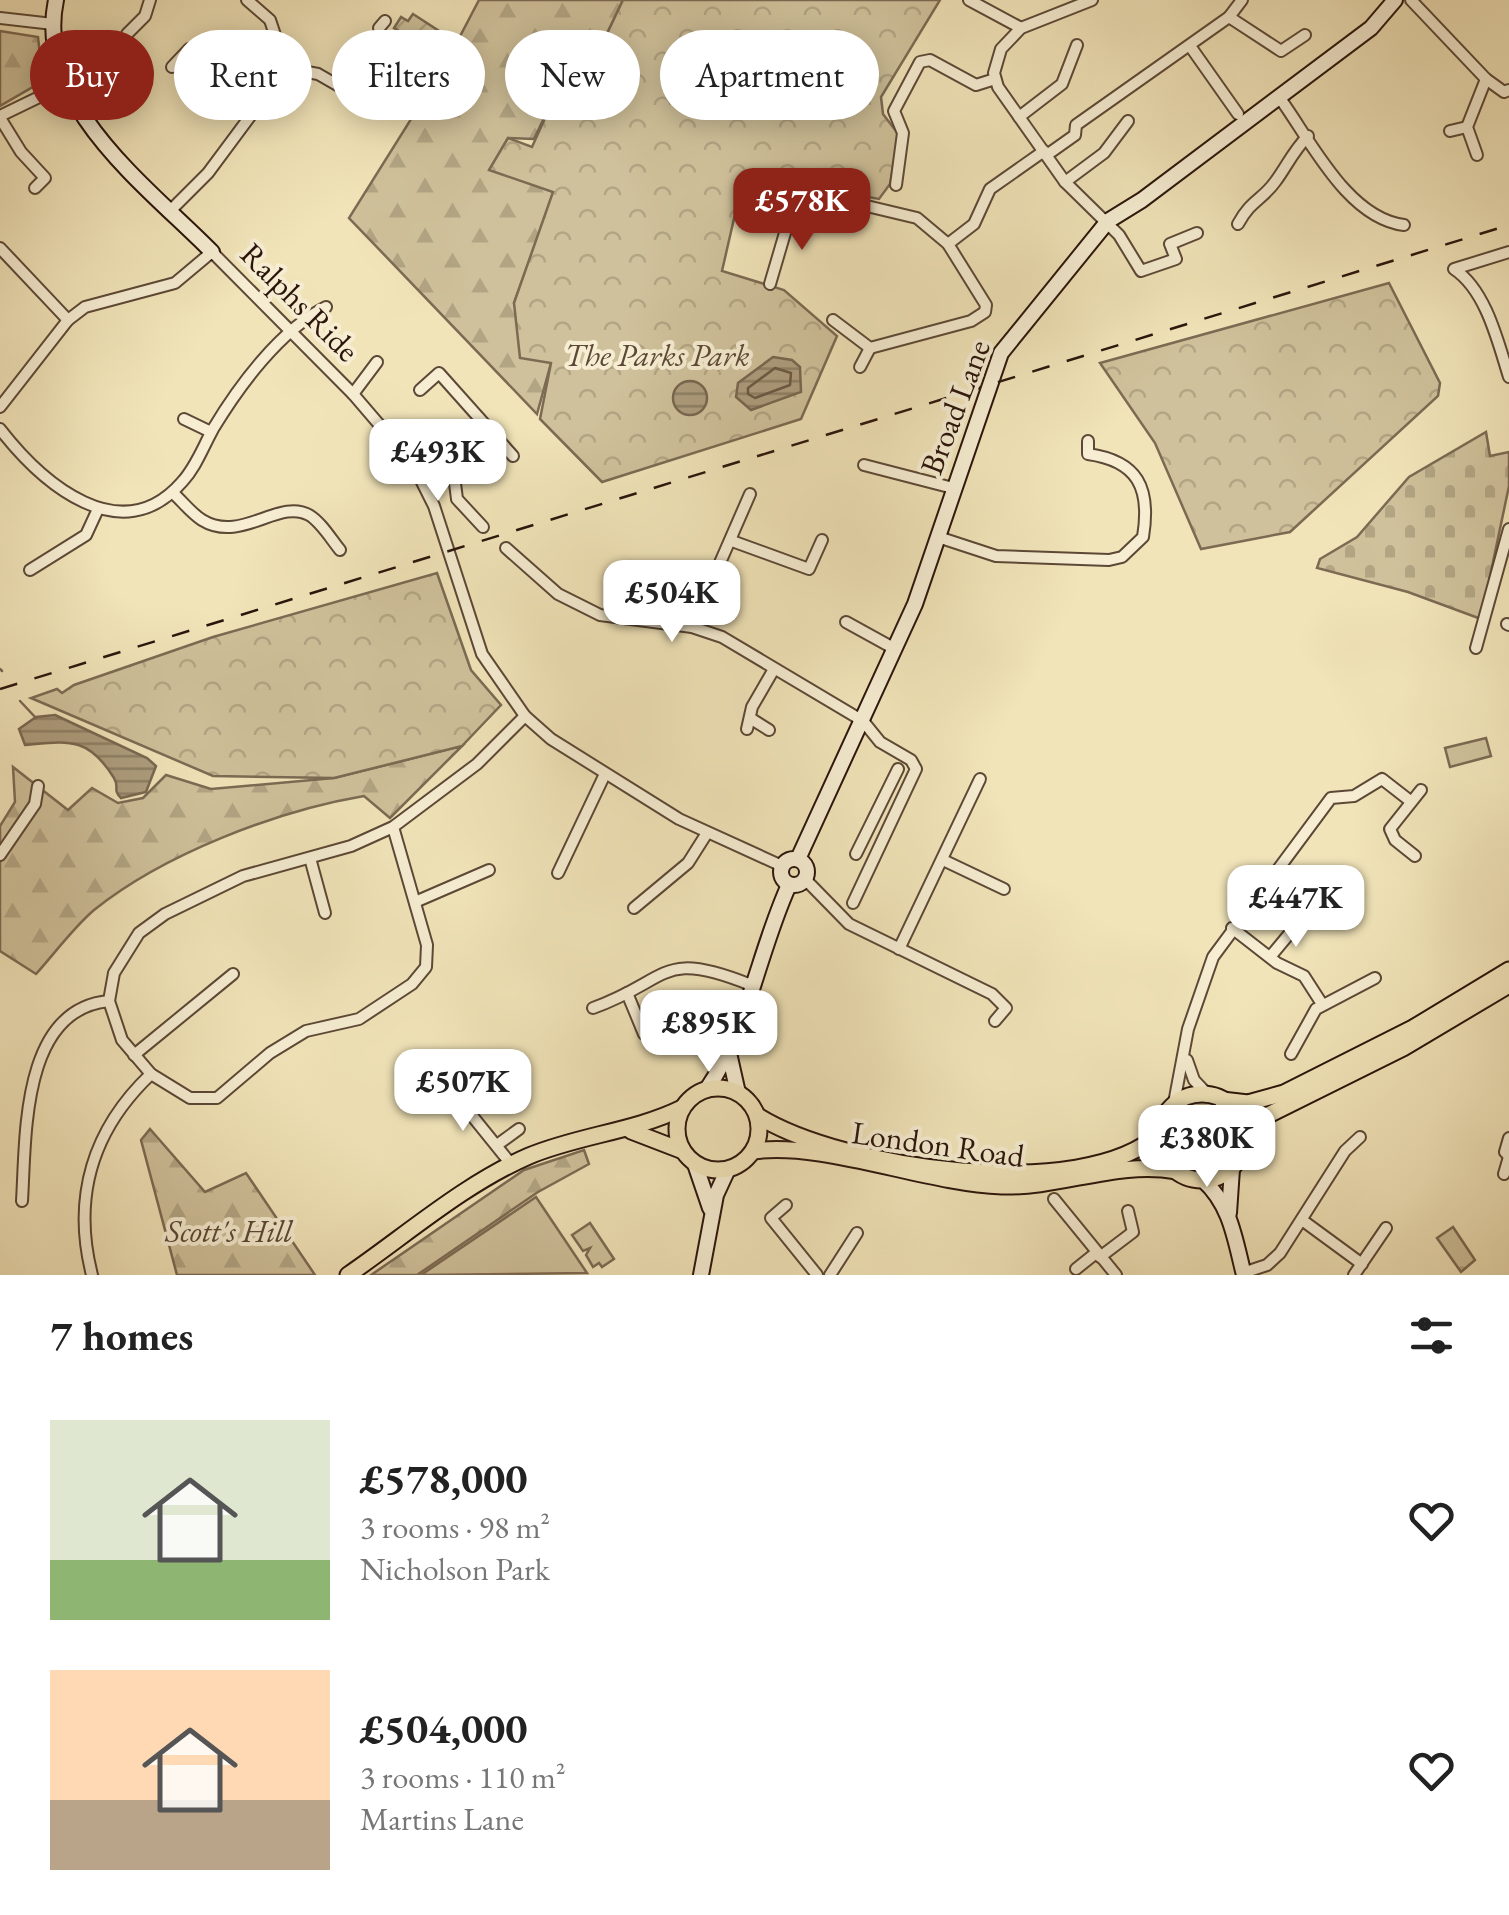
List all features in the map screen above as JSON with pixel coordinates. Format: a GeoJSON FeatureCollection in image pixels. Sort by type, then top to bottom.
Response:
{"type":"FeatureCollection","features":[{"type":"Feature","properties":{"kind":"main road"},"geometry":{"type":"LineString","coordinates":[[1509,970],[1414,1028],[1270,1099],[1190,1094],[1174,1103],[1160,1133],[1162,1150],[1176,1171],[1203,1180],[1232,1169],[1256,1123],[1270,1113],[1403,1048],[1509,985]]}},
{"type":"Feature","properties":{"kind":"main road"},"geometry":{"type":"LineString","coordinates":[[348,1275],[511,1164],[582,1137],[621,1130],[682,1108],[707,1089],[738,1092],[758,1116],[760,1132],[753,1151],[728,1169],[695,1164],[683,1151],[644,1132],[621,1130]]}},
{"type":"Feature","properties":{"kind":"main road"},"geometry":{"type":"LineString","coordinates":[[1215,1097],[1242,1120],[1244,1144]]}},
{"type":"Feature","properties":{"kind":"main road"},"geometry":{"type":"LineString","coordinates":[[682,1108],[676,1128],[683,1151]]}},
{"type":"Feature","properties":{"kind":"main road","name":"London Road"},"geometry":{"type":"LineString","coordinates":[[758,1116],[807,1140],[989,1174],[1028,1174],[1114,1160],[1138,1152],[1160,1133]]}},
{"type":"Feature","properties":{"kind":"main road","name":"London Road"},"geometry":{"type":"LineString","coordinates":[[753,1151],[791,1148],[917,1175],[1001,1186],[1064,1183],[1146,1167],[1176,1171]]}},
{"type":"Feature","properties":{"kind":"street","name":"Ralphs Ride"},"geometry":{"type":"LineString","coordinates":[[53,30],[56,0]]}},
{"type":"Feature","properties":{"kind":"street"},"geometry":{"type":"LineString","coordinates":[[131,30],[146,16],[150,0]]}},
{"type":"Feature","properties":{"kind":"street"},"geometry":{"type":"LineString","coordinates":[[246,0],[270,20],[273,30]]}},
{"type":"Feature","properties":{"kind":"street"},"geometry":{"type":"LineString","coordinates":[[969,0],[1021,28]]}},
{"type":"Feature","properties":{"kind":"street"},"geometry":{"type":"LineString","coordinates":[[1092,0],[1021,28],[1001,49],[995,79],[1065,182],[1108,221],[1133,252],[1140,270],[1176,259],[1170,244],[1196,233]]}},
{"type":"Feature","properties":{"kind":"street"},"geometry":{"type":"LineString","coordinates":[[948,244],[974,224],[990,189],[1075,135],[1076,125],[1229,17],[1242,0]]}},
{"type":"Feature","properties":{"kind":"street","name":"Broad Lane"},"geometry":{"type":"LineString","coordinates":[[798,859],[895,649],[1001,352],[1108,221],[1371,28],[1395,0]]}},
{"type":"Feature","properties":{"kind":"street"},"geometry":{"type":"LineString","coordinates":[[1411,0],[1486,79],[1504,92],[1509,90]]}},
{"type":"Feature","properties":{"kind":"street"},"geometry":{"type":"LineString","coordinates":[[1229,17],[1281,51],[1305,36]]}},
{"type":"Feature","properties":{"kind":"street"},"geometry":{"type":"LineString","coordinates":[[0,18],[52,24]]}},
{"type":"Feature","properties":{"kind":"street"},"geometry":{"type":"LineString","coordinates":[[1019,118],[1062,84],[1077,45]]}},
{"type":"Feature","properties":{"kind":"street"},"geometry":{"type":"LineString","coordinates":[[1190,46],[1238,114]]}},
{"type":"Feature","properties":{"kind":"street"},"geometry":{"type":"LineString","coordinates":[[896,185],[903,133],[894,112],[920,62],[930,60],[976,84],[995,79]]}},
{"type":"Feature","properties":{"kind":"street"},"geometry":{"type":"LineString","coordinates":[[1477,155],[1466,128],[1486,79]]}},
{"type":"Feature","properties":{"kind":"street"},"geometry":{"type":"LineString","coordinates":[[1279,97],[1358,201],[1389,223],[1404,225]]}},
{"type":"Feature","properties":{"kind":"street"},"geometry":{"type":"LineString","coordinates":[[30,102],[0,117],[21,152],[45,178],[34,188]]}},
{"type":"Feature","properties":{"kind":"street","name":"Ralphs Ride"},"geometry":{"type":"LineString","coordinates":[[86,120],[353,394],[413,464],[434,506],[482,654],[525,716],[605,774],[707,833],[782,866]]}},
{"type":"Feature","properties":{"kind":"street"},"geometry":{"type":"LineString","coordinates":[[171,210],[208,173],[247,120]]}},
{"type":"Feature","properties":{"kind":"street"},"geometry":{"type":"LineString","coordinates":[[1065,182],[1104,153],[1128,121]]}},
{"type":"Feature","properties":{"kind":"street"},"geometry":{"type":"LineString","coordinates":[[1450,130],[1466,128]]}},
{"type":"Feature","properties":{"kind":"street"},"geometry":{"type":"LineString","coordinates":[[1238,224],[1250,201],[1274,184],[1287,157],[1308,136]]}},
{"type":"Feature","properties":{"kind":"street"},"geometry":{"type":"LineString","coordinates":[[770,284],[792,210],[808,192],[917,218],[948,244],[984,296],[985,312],[970,322],[870,348],[860,367]]}},
{"type":"Feature","properties":{"kind":"street"},"geometry":{"type":"LineString","coordinates":[[0,248],[68,320]]}},
{"type":"Feature","properties":{"kind":"street"},"geometry":{"type":"LineString","coordinates":[[0,407],[68,320],[100,301],[175,282],[212,252]]}},
{"type":"Feature","properties":{"kind":"street"},"geometry":{"type":"LineString","coordinates":[[1509,252],[1454,269],[1464,276],[1484,309],[1509,377]]}},
{"type":"Feature","properties":{"kind":"street"},"geometry":{"type":"LineString","coordinates":[[0,429],[34,469],[68,495],[98,509],[137,511],[172,493],[190,471],[244,383],[309,316],[326,307]]}},
{"type":"Feature","properties":{"kind":"street"},"geometry":{"type":"LineString","coordinates":[[833,320],[870,348]]}},
{"type":"Feature","properties":{"kind":"street"},"geometry":{"type":"LineString","coordinates":[[353,394],[377,362]]}},
{"type":"Feature","properties":{"kind":"street"},"geometry":{"type":"LineString","coordinates":[[420,390],[439,373],[514,456]]}},
{"type":"Feature","properties":{"kind":"street"},"geometry":{"type":"LineString","coordinates":[[184,419],[212,432]]}},
{"type":"Feature","properties":{"kind":"street"},"geometry":{"type":"LineString","coordinates":[[413,464],[483,423]]}},
{"type":"Feature","properties":{"kind":"street"},"geometry":{"type":"LineString","coordinates":[[938,537],[996,556],[1109,560],[1122,557],[1143,537],[1143,491],[1132,470],[1114,458],[1088,454],[1088,441]]}},
{"type":"Feature","properties":{"kind":"street"},"geometry":{"type":"LineString","coordinates":[[442,449],[453,468],[457,500],[483,527]]}},
{"type":"Feature","properties":{"kind":"street"},"geometry":{"type":"LineString","coordinates":[[864,464],[953,488]]}},
{"type":"Feature","properties":{"kind":"street"},"geometry":{"type":"LineString","coordinates":[[172,493],[202,520],[218,526],[248,526],[295,511],[307,513],[340,550]]}},
{"type":"Feature","properties":{"kind":"street"},"geometry":{"type":"LineString","coordinates":[[692,627],[750,494]]}},
{"type":"Feature","properties":{"kind":"street"},"geometry":{"type":"LineString","coordinates":[[30,570],[86,535],[98,509]]}},
{"type":"Feature","properties":{"kind":"street"},"geometry":{"type":"LineString","coordinates":[[1476,648],[1509,530]]}},
{"type":"Feature","properties":{"kind":"street"},"geometry":{"type":"LineString","coordinates":[[732,540],[809,569],[822,540]]}},
{"type":"Feature","properties":{"kind":"street"},"geometry":{"type":"LineString","coordinates":[[506,548],[558,594],[600,615],[692,627],[722,637],[862,721],[880,742],[912,760],[916,769],[896,816],[863,862]]}},
{"type":"Feature","properties":{"kind":"street"},"geometry":{"type":"LineString","coordinates":[[846,622],[895,649]]}},
{"type":"Feature","properties":{"kind":"street"},"geometry":{"type":"LineString","coordinates":[[769,730],[749,723],[752,707],[774,670]]}},
{"type":"Feature","properties":{"kind":"street"},"geometry":{"type":"LineString","coordinates":[[393,826],[427,945],[426,967],[412,984],[359,1019],[306,1031],[270,1053],[216,1098],[190,1098],[151,1074],[112,1021],[109,1001],[122,954],[139,934],[165,914],[243,876],[310,858],[393,826],[477,764],[525,716]]}},
{"type":"Feature","properties":{"kind":"street"},"geometry":{"type":"LineString","coordinates":[[852,903],[879,807],[898,769]]}},
{"type":"Feature","properties":{"kind":"street"},"geometry":{"type":"LineString","coordinates":[[558,872],[605,774]]}},
{"type":"Feature","properties":{"kind":"street"},"geometry":{"type":"LineString","coordinates":[[899,949],[980,779]]}},
{"type":"Feature","properties":{"kind":"street"},"geometry":{"type":"LineString","coordinates":[[1174,1103],[1201,987],[1232,928],[1331,798],[1354,796],[1384,779],[1409,800]]}},
{"type":"Feature","properties":{"kind":"street"},"geometry":{"type":"LineString","coordinates":[[0,855],[35,804],[38,786]]}},
{"type":"Feature","properties":{"kind":"street"},"geometry":{"type":"LineString","coordinates":[[1416,856],[1390,831],[1409,800],[1421,790]]}},
{"type":"Feature","properties":{"kind":"street"},"geometry":{"type":"LineString","coordinates":[[879,807],[896,816]]}},
{"type":"Feature","properties":{"kind":"street"},"geometry":{"type":"LineString","coordinates":[[634,908],[688,863],[707,833]]}},
{"type":"Feature","properties":{"kind":"street"},"geometry":{"type":"LineString","coordinates":[[310,858],[325,913]]}},
{"type":"Feature","properties":{"kind":"street"},"geometry":{"type":"LineString","coordinates":[[789,885],[782,879],[782,866],[798,859],[806,867],[805,879],[849,924],[980,986],[1006,1008],[995,1021]]}},
{"type":"Feature","properties":{"kind":"street"},"geometry":{"type":"LineString","coordinates":[[943,860],[1004,889]]}},
{"type":"Feature","properties":{"kind":"street"},"geometry":{"type":"LineString","coordinates":[[415,902],[489,870]]}},
{"type":"Feature","properties":{"kind":"street"},"geometry":{"type":"LineString","coordinates":[[707,1089],[728,1048],[775,910],[789,885],[805,879]]}},
{"type":"Feature","properties":{"kind":"street"},"geometry":{"type":"LineString","coordinates":[[1270,957],[1310,909]]}},
{"type":"Feature","properties":{"kind":"street"},"geometry":{"type":"LineString","coordinates":[[1232,928],[1270,957],[1304,976],[1322,1004]]}},
{"type":"Feature","properties":{"kind":"street"},"geometry":{"type":"LineString","coordinates":[[593,1008],[628,993],[664,970],[693,966],[751,985]]}},
{"type":"Feature","properties":{"kind":"street"},"geometry":{"type":"LineString","coordinates":[[134,1055],[233,974]]}},
{"type":"Feature","properties":{"kind":"street"},"geometry":{"type":"LineString","coordinates":[[1291,1054],[1322,1004],[1375,978]]}},
{"type":"Feature","properties":{"kind":"street"},"geometry":{"type":"LineString","coordinates":[[628,993],[644,1034]]}},
{"type":"Feature","properties":{"kind":"street"},"geometry":{"type":"LineString","coordinates":[[22,1200],[32,1090],[45,1050],[59,1026],[78,1010],[109,1001]]}},
{"type":"Feature","properties":{"kind":"street"},"geometry":{"type":"LineString","coordinates":[[728,1048],[738,1092]]}},
{"type":"Feature","properties":{"kind":"street"},"geometry":{"type":"LineString","coordinates":[[1186,1054],[1194,1080],[1215,1097]]}},
{"type":"Feature","properties":{"kind":"street"},"geometry":{"type":"LineString","coordinates":[[92,1275],[84,1246],[85,1189],[97,1144],[123,1100],[151,1074]]}},
{"type":"Feature","properties":{"kind":"street"},"geometry":{"type":"LineString","coordinates":[[428,1094],[449,1076],[511,1164]]}},
{"type":"Feature","properties":{"kind":"street"},"geometry":{"type":"LineString","coordinates":[[497,1145],[519,1129]]}},
{"type":"Feature","properties":{"kind":"street"},"geometry":{"type":"LineString","coordinates":[[1203,1180],[1217,1193],[1228,1216],[1243,1274],[1274,1260],[1360,1137]]}},
{"type":"Feature","properties":{"kind":"street"},"geometry":{"type":"LineString","coordinates":[[1504,1174],[1509,1138]]}},
{"type":"Feature","properties":{"kind":"street"},"geometry":{"type":"LineString","coordinates":[[695,1164],[708,1197],[710,1224]]}},
{"type":"Feature","properties":{"kind":"street"},"geometry":{"type":"LineString","coordinates":[[701,1275],[710,1224],[728,1169]]}},
{"type":"Feature","properties":{"kind":"street"},"geometry":{"type":"LineString","coordinates":[[1228,1216],[1232,1169]]}},
{"type":"Feature","properties":{"kind":"street"},"geometry":{"type":"LineString","coordinates":[[1054,1199],[1116,1275]]}},
{"type":"Feature","properties":{"kind":"street"},"geometry":{"type":"LineString","coordinates":[[786,1205],[771,1218],[817,1275]]}},
{"type":"Feature","properties":{"kind":"street"},"geometry":{"type":"LineString","coordinates":[[1076,1269],[1133,1232],[1128,1210]]}},
{"type":"Feature","properties":{"kind":"street"},"geometry":{"type":"LineString","coordinates":[[1302,1220],[1362,1264]]}},
{"type":"Feature","properties":{"kind":"street"},"geometry":{"type":"LineString","coordinates":[[1354,1275],[1386,1228]]}},
{"type":"Feature","properties":{"kind":"street"},"geometry":{"type":"LineString","coordinates":[[830,1275],[857,1233]]}},
{"type":"Feature","properties":{"kind":"green space"},"geometry":{"type":"Polygon","coordinates":[[[479,0],[623,0],[609,30],[505,30],[505,120],[543,120],[534,139],[508,138],[490,169],[554,192],[514,303],[551,363],[537,414],[349,218],[410,120],[485,120],[485,30],[463,30],[479,0]]]}},
{"type":"Feature","properties":{"kind":"green space","name":"The Parks Park"},"geometry":{"type":"Polygon","coordinates":[[[623,0],[940,0],[881,97],[883,114],[899,135],[890,184],[879,199],[807,186],[788,199],[741,188],[722,271],[784,290],[837,336],[801,419],[602,482],[540,419],[551,363],[520,358],[514,303],[553,192],[489,170],[508,138],[532,147],[544,120],[640,120],[640,30],[609,30],[623,0]]]}},
{"type":"Feature","properties":{"kind":"green space"},"geometry":{"type":"Polygon","coordinates":[[[413,14],[438,30],[394,28],[401,17],[408,21],[413,14]]]}},
{"type":"Feature","properties":{"kind":"green space"},"geometry":{"type":"Polygon","coordinates":[[[0,31],[30,36],[30,89],[0,106],[0,31]]]}},
{"type":"Feature","properties":{"kind":"green space"},"geometry":{"type":"Polygon","coordinates":[[[1389,283],[1440,383],[1438,396],[1290,532],[1201,549],[1155,443],[1100,363],[1389,283]]]}},
{"type":"Feature","properties":{"kind":"green space"},"geometry":{"type":"Polygon","coordinates":[[[1486,432],[1490,456],[1509,452],[1509,486],[1481,619],[1408,592],[1317,568],[1320,559],[1357,537],[1409,477],[1486,432]]]}},
{"type":"Feature","properties":{"kind":"green space"},"geometry":{"type":"Polygon","coordinates":[[[437,573],[471,670],[501,705],[462,746],[334,778],[213,776],[31,698],[57,689],[62,693],[74,685],[213,637],[437,573]]]}},
{"type":"Feature","properties":{"kind":"green space"},"geometry":{"type":"Polygon","coordinates":[[[1486,738],[1491,756],[1450,767],[1445,748],[1486,738]]]}},
{"type":"Feature","properties":{"kind":"green space"},"geometry":{"type":"Polygon","coordinates":[[[462,746],[390,818],[364,796],[258,824],[187,853],[122,890],[86,917],[36,974],[0,951],[0,826],[15,802],[13,767],[68,810],[92,788],[118,803],[143,798],[166,775],[211,789],[334,778],[462,746]]]}},
{"type":"Feature","properties":{"kind":"green space"},"geometry":{"type":"Polygon","coordinates":[[[1200,1100],[1225,1110],[1235,1135],[1225,1160],[1200,1170],[1175,1160],[1165,1135],[1175,1110],[1200,1100]]]}},
{"type":"Feature","properties":{"kind":"green space","name":"Scott's Hill"},"geometry":{"type":"Polygon","coordinates":[[[150,1129],[205,1192],[246,1173],[315,1275],[177,1275],[141,1140],[150,1129]]]}},
{"type":"Feature","properties":{"kind":"green space"},"geometry":{"type":"Polygon","coordinates":[[[584,1150],[589,1164],[538,1192],[417,1275],[371,1275],[524,1170],[584,1150]]]}},
{"type":"Feature","properties":{"kind":"green space"},"geometry":{"type":"Polygon","coordinates":[[[536,1197],[587,1273],[421,1275],[536,1197]]]}},
{"type":"Feature","properties":{"kind":"green space"},"geometry":{"type":"Polygon","coordinates":[[[590,1223],[614,1259],[602,1267],[599,1263],[593,1267],[586,1255],[590,1248],[583,1251],[572,1235],[590,1223]]]}},
{"type":"Feature","properties":{"kind":"green space"},"geometry":{"type":"Polygon","coordinates":[[[1453,1227],[1475,1260],[1461,1272],[1437,1238],[1453,1227]]]}},
{"type":"Feature","properties":{"kind":"water"},"geometry":{"type":"Polygon","coordinates":[[[773,357],[792,360],[800,367],[801,392],[751,410],[736,397],[738,383],[773,357]]]}},
{"type":"Feature","properties":{"kind":"water"},"geometry":{"type":"Polygon","coordinates":[[[690,381],[702,386],[707,398],[702,410],[690,415],[678,410],[673,398],[678,386],[690,381]]]}},
{"type":"Feature","properties":{"kind":"water"},"geometry":{"type":"Polygon","coordinates":[[[55,715],[147,758],[156,766],[146,792],[121,798],[116,781],[104,764],[76,744],[25,745],[19,729],[36,717],[55,715]]]}},
{"type":"Feature","properties":{"kind":"waterway"},"geometry":{"type":"LineString","coordinates":[[20,701],[36,718]]}},
{"type":"Feature","properties":{"kind":"railway"},"geometry":{"type":"LineString","coordinates":[[0,689],[1509,225]]}}]}
